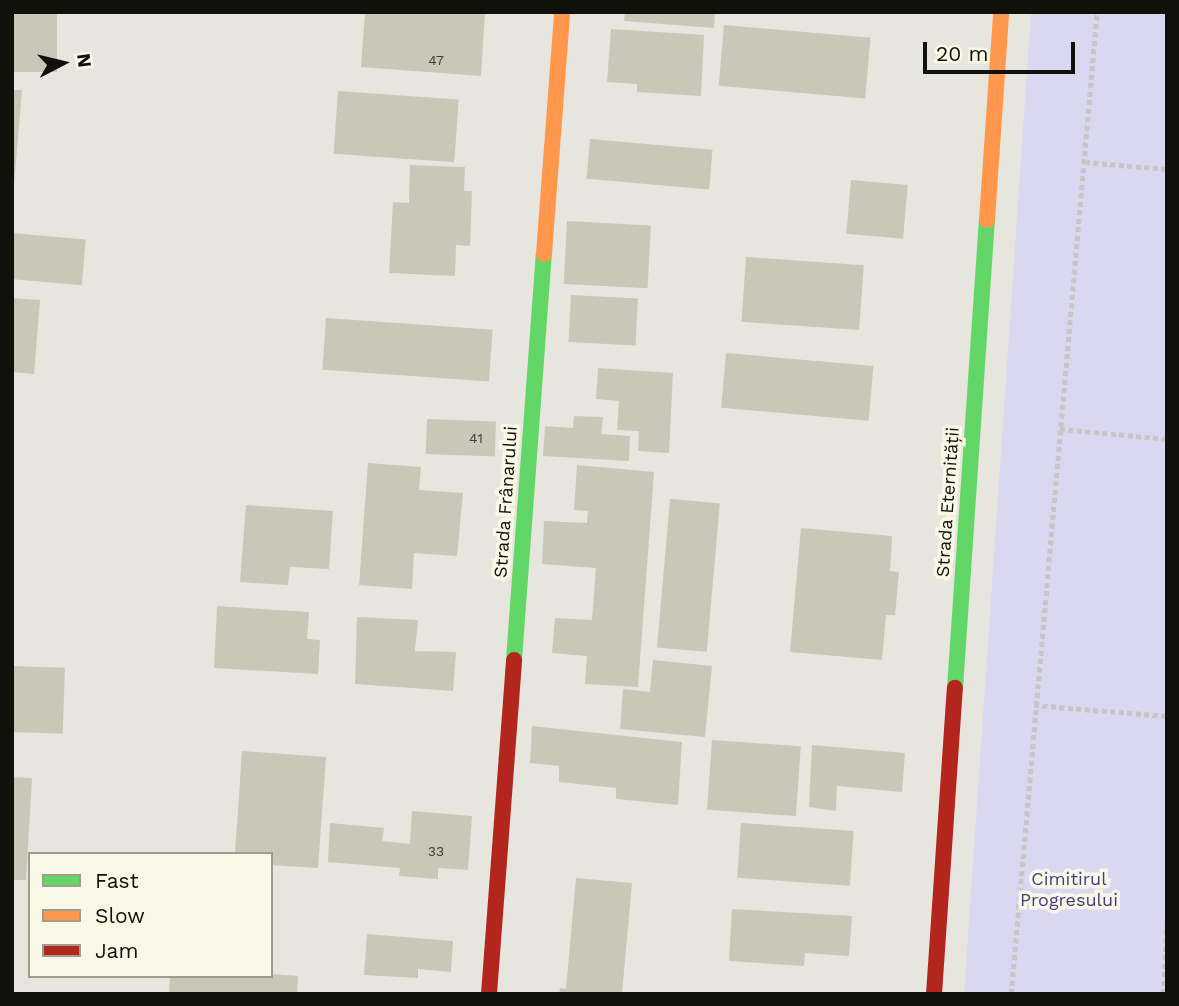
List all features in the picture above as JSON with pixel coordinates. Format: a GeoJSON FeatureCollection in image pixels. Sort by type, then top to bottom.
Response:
{"type":"FeatureCollection","features":[{"type":"Feature","properties":{"kind":"street","name":"Strada Frânarului"},"geometry":{"type":"LineString","coordinates":[[489,994],[562,12]]}},
{"type":"Feature","properties":{"kind":"street","name":"Strada Eternității"},"geometry":{"type":"LineString","coordinates":[[934,994],[1001,12]]}},
{"type":"Feature","properties":{"kind":"path"},"geometry":{"type":"LineString","coordinates":[[1010,994],[1097,12]]}},
{"type":"Feature","properties":{"kind":"path"},"geometry":{"type":"LineString","coordinates":[[1085,162],[1167,169]]}},
{"type":"Feature","properties":{"kind":"path"},"geometry":{"type":"LineString","coordinates":[[1060,429],[1167,439]]}},
{"type":"Feature","properties":{"kind":"path"},"geometry":{"type":"LineString","coordinates":[[1034,705],[1167,716]]}},
{"type":"Feature","properties":{"kind":"path"},"geometry":{"type":"LineString","coordinates":[[1163,994],[1167,919]]}},
{"type":"Feature","properties":{"kind":"green space","name":"Cimitirul Progresului"},"geometry":{"type":"Polygon","coordinates":[[[1031,12],[1167,12],[1167,994],[964,994],[1031,12]]]}},
{"type":"Feature","properties":{"kind":"building"},"geometry":{"type":"Polygon","coordinates":[[[12,12],[57,12],[57,72],[12,72],[12,12]]]}},
{"type":"Feature","properties":{"kind":"building"},"geometry":{"type":"Polygon","coordinates":[[[365,12],[485,12],[481,76],[361,67],[365,12]]]}},
{"type":"Feature","properties":{"kind":"building"},"geometry":{"type":"Polygon","coordinates":[[[625,12],[715,12],[714,28],[624,21],[625,12]]]}},
{"type":"Feature","properties":{"kind":"building"},"geometry":{"type":"Polygon","coordinates":[[[724,25],[870,38],[865,99],[719,86],[724,25]]]}},
{"type":"Feature","properties":{"kind":"building"},"geometry":{"type":"Polygon","coordinates":[[[611,29],[704,35],[701,96],[637,92],[637,84],[607,82],[611,29]]]}},
{"type":"Feature","properties":{"kind":"building"},"geometry":{"type":"Polygon","coordinates":[[[12,90],[22,90],[14,184],[12,184],[12,90]]]}},
{"type":"Feature","properties":{"kind":"building"},"geometry":{"type":"Polygon","coordinates":[[[338,91],[459,99],[454,162],[334,154],[338,91]]]}},
{"type":"Feature","properties":{"kind":"building"},"geometry":{"type":"Polygon","coordinates":[[[590,139],[713,150],[709,190],[587,179],[590,139]]]}},
{"type":"Feature","properties":{"kind":"building"},"geometry":{"type":"Polygon","coordinates":[[[410,165],[465,167],[464,191],[472,191],[470,246],[456,245],[455,276],[389,273],[393,202],[409,203],[410,165]]]}},
{"type":"Feature","properties":{"kind":"building"},"geometry":{"type":"Polygon","coordinates":[[[851,180],[908,185],[903,239],[846,234],[851,180]]]}},
{"type":"Feature","properties":{"kind":"building"},"geometry":{"type":"Polygon","coordinates":[[[567,221],[651,225],[648,288],[564,284],[567,221]]]}},
{"type":"Feature","properties":{"kind":"building"},"geometry":{"type":"Polygon","coordinates":[[[12,233],[86,239],[82,285],[12,279],[12,233]]]}},
{"type":"Feature","properties":{"kind":"building"},"geometry":{"type":"Polygon","coordinates":[[[746,257],[864,265],[859,330],[741,322],[746,257]]]}},
{"type":"Feature","properties":{"kind":"building"},"geometry":{"type":"Polygon","coordinates":[[[571,295],[638,299],[635,345],[569,342],[571,295]]]}},
{"type":"Feature","properties":{"kind":"building"},"geometry":{"type":"Polygon","coordinates":[[[12,298],[40,300],[34,374],[12,372],[12,298]]]}},
{"type":"Feature","properties":{"kind":"building"},"geometry":{"type":"Polygon","coordinates":[[[326,318],[493,330],[489,382],[322,370],[326,318]]]}},
{"type":"Feature","properties":{"kind":"building"},"geometry":{"type":"Polygon","coordinates":[[[726,353],[873,366],[869,421],[721,408],[726,353]]]}},
{"type":"Feature","properties":{"kind":"building"},"geometry":{"type":"Polygon","coordinates":[[[598,368],[673,373],[669,453],[638,451],[639,431],[617,430],[619,401],[596,399],[598,368]]]}},
{"type":"Feature","properties":{"kind":"building"},"geometry":{"type":"Polygon","coordinates":[[[574,416],[603,417],[601,434],[630,436],[629,461],[543,456],[545,426],[573,428],[574,416]]]}},
{"type":"Feature","properties":{"kind":"building"},"geometry":{"type":"Polygon","coordinates":[[[427,419],[496,421],[495,456],[426,454],[427,419]]]}},
{"type":"Feature","properties":{"kind":"building"},"geometry":{"type":"Polygon","coordinates":[[[368,463],[421,467],[419,490],[463,493],[457,556],[414,553],[412,589],[359,585],[368,463]]]}},
{"type":"Feature","properties":{"kind":"building"},"geometry":{"type":"Polygon","coordinates":[[[577,465],[654,472],[638,687],[585,684],[587,656],[552,653],[555,618],[592,620],[596,568],[542,564],[544,521],[587,523],[588,511],[574,510],[577,465]]]}},
{"type":"Feature","properties":{"kind":"building"},"geometry":{"type":"Polygon","coordinates":[[[670,499],[720,503],[707,652],[657,647],[670,499]]]}},
{"type":"Feature","properties":{"kind":"building"},"geometry":{"type":"Polygon","coordinates":[[[246,505],[333,511],[329,569],[290,567],[288,585],[240,582],[246,505]]]}},
{"type":"Feature","properties":{"kind":"building"},"geometry":{"type":"Polygon","coordinates":[[[801,528],[892,536],[890,571],[899,572],[895,615],[886,615],[882,660],[790,652],[801,528]]]}},
{"type":"Feature","properties":{"kind":"building"},"geometry":{"type":"Polygon","coordinates":[[[217,606],[309,612],[307,639],[320,640],[318,674],[214,668],[217,606]]]}},
{"type":"Feature","properties":{"kind":"building"},"geometry":{"type":"Polygon","coordinates":[[[357,617],[418,620],[415,651],[456,652],[453,691],[355,684],[357,617]]]}},
{"type":"Feature","properties":{"kind":"building"},"geometry":{"type":"Polygon","coordinates":[[[653,660],[712,666],[705,737],[620,729],[623,689],[650,692],[653,660]]]}},
{"type":"Feature","properties":{"kind":"building"},"geometry":{"type":"Polygon","coordinates":[[[12,666],[65,668],[63,734],[12,732],[12,666]]]}},
{"type":"Feature","properties":{"kind":"building"},"geometry":{"type":"Polygon","coordinates":[[[532,726],[682,742],[678,805],[616,799],[616,788],[559,782],[559,766],[530,763],[532,726]]]}},
{"type":"Feature","properties":{"kind":"building"},"geometry":{"type":"Polygon","coordinates":[[[712,740],[801,746],[796,816],[707,810],[712,740]]]}},
{"type":"Feature","properties":{"kind":"building"},"geometry":{"type":"Polygon","coordinates":[[[812,745],[905,753],[902,792],[837,786],[836,811],[809,807],[812,745]]]}},
{"type":"Feature","properties":{"kind":"building"},"geometry":{"type":"Polygon","coordinates":[[[242,751],[326,757],[318,868],[273,865],[273,852],[235,852],[242,751]]]}},
{"type":"Feature","properties":{"kind":"building"},"geometry":{"type":"Polygon","coordinates":[[[12,777],[32,778],[26,880],[12,880],[12,777]]]}},
{"type":"Feature","properties":{"kind":"building"},"geometry":{"type":"Polygon","coordinates":[[[412,811],[472,816],[468,870],[438,868],[438,879],[399,876],[400,868],[328,862],[330,823],[384,828],[382,841],[410,844],[412,811]]]}},
{"type":"Feature","properties":{"kind":"building"},"geometry":{"type":"Polygon","coordinates":[[[741,823],[854,831],[850,886],[737,878],[741,823]]]}},
{"type":"Feature","properties":{"kind":"building"},"geometry":{"type":"Polygon","coordinates":[[[576,878],[632,883],[622,994],[559,994],[560,988],[566,989],[576,878]]]}},
{"type":"Feature","properties":{"kind":"building"},"geometry":{"type":"Polygon","coordinates":[[[732,909],[852,916],[849,956],[805,953],[804,966],[729,961],[732,909]]]}},
{"type":"Feature","properties":{"kind":"building"},"geometry":{"type":"Polygon","coordinates":[[[367,934],[453,941],[451,972],[418,969],[418,978],[364,975],[367,934]]]}},
{"type":"Feature","properties":{"kind":"building"},"geometry":{"type":"Polygon","coordinates":[[[273,974],[298,976],[297,994],[169,994],[170,978],[273,978],[273,974]]]}},
{"type":"Feature","properties":{"kind":"traffic: fast"},"geometry":{"type":"LineString","coordinates":[[955,688],[987,220]]}},
{"type":"Feature","properties":{"kind":"traffic: fast"},"geometry":{"type":"LineString","coordinates":[[514,660],[544,254]]}},
{"type":"Feature","properties":{"kind":"traffic: slow"},"geometry":{"type":"LineString","coordinates":[[544,254],[562,12]]}},
{"type":"Feature","properties":{"kind":"traffic: slow"},"geometry":{"type":"LineString","coordinates":[[987,220],[1001,12]]}},
{"type":"Feature","properties":{"kind":"traffic: jam"},"geometry":{"type":"LineString","coordinates":[[489,994],[514,660]]}},
{"type":"Feature","properties":{"kind":"traffic: jam"},"geometry":{"type":"LineString","coordinates":[[934,994],[955,688]]}}]}
